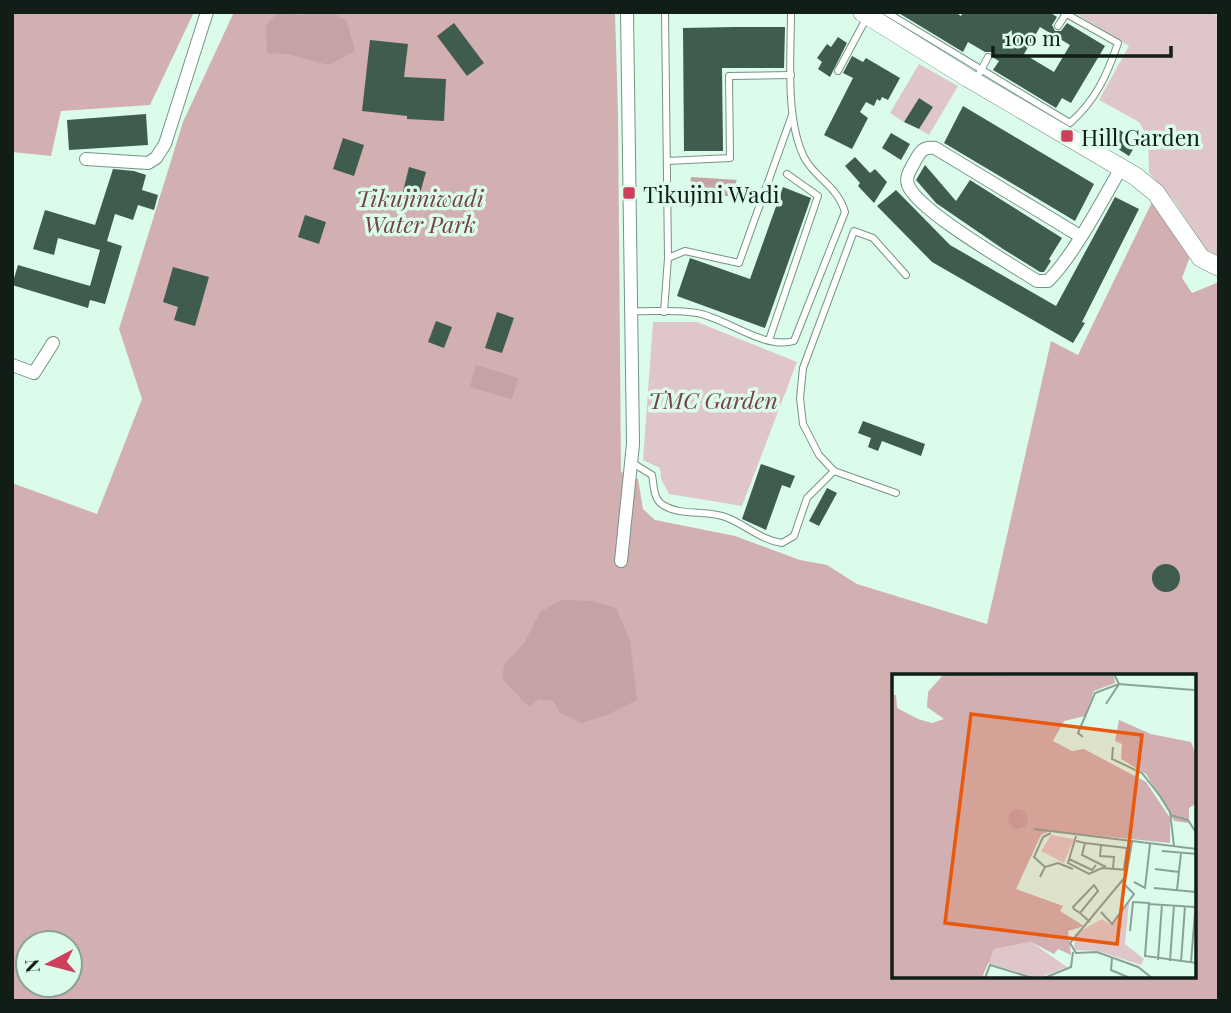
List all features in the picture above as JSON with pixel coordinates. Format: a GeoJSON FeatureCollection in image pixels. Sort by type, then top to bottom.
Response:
{"type":"FeatureCollection","features":[{"type":"Feature","properties":{"kind":"street"},"geometry":{"type":"LineString","coordinates":[[86,159],[148,163],[156,158],[165,144],[207,12]]}},
{"type":"Feature","properties":{"kind":"street"},"geometry":{"type":"LineString","coordinates":[[621,561],[633,444],[627,12]]}},
{"type":"Feature","properties":{"kind":"street"},"geometry":{"type":"LineString","coordinates":[[866,13],[978,76],[1156,193],[1201,258],[1219,267]]}},
{"type":"Feature","properties":{"kind":"street"},"geometry":{"type":"LineString","coordinates":[[1080,236],[935,148],[928,146],[922,150],[908,175],[907,183],[911,190],[940,219],[1037,281],[1048,281],[1057,272],[1080,236],[1121,168]]}},
{"type":"Feature","properties":{"kind":"street"},"geometry":{"type":"LineString","coordinates":[[12,365],[34,373],[52,343]]}},
{"type":"Feature","properties":{"kind":"lane"},"geometry":{"type":"LineString","coordinates":[[664,312],[668,258],[665,12]]}},
{"type":"Feature","properties":{"kind":"lane"},"geometry":{"type":"LineString","coordinates":[[630,311],[698,313],[769,340],[784,344],[794,341],[845,212],[841,198],[827,181],[810,167],[802,154],[793,113],[791,12]]}},
{"type":"Feature","properties":{"kind":"lane"},"geometry":{"type":"LineString","coordinates":[[886,12],[978,76],[1070,123],[1089,106],[1111,64],[1118,43],[1065,13],[1058,26]]}},
{"type":"Feature","properties":{"kind":"lane"},"geometry":{"type":"LineString","coordinates":[[838,71],[866,13]]}},
{"type":"Feature","properties":{"kind":"lane"},"geometry":{"type":"LineString","coordinates":[[978,76],[988,57]]}},
{"type":"Feature","properties":{"kind":"lane"},"geometry":{"type":"LineString","coordinates":[[667,161],[730,158],[729,76],[791,75]]}},
{"type":"Feature","properties":{"kind":"lane"},"geometry":{"type":"LineString","coordinates":[[668,258],[685,251],[739,263],[793,113]]}},
{"type":"Feature","properties":{"kind":"lane"},"geometry":{"type":"LineString","coordinates":[[769,340],[818,196],[787,174]]}},
{"type":"Feature","properties":{"kind":"lane"},"geometry":{"type":"LineString","coordinates":[[896,493],[834,471],[818,455],[803,424],[800,398],[803,368],[854,231],[873,237],[906,275]]}},
{"type":"Feature","properties":{"kind":"lane"},"geometry":{"type":"LineString","coordinates":[[631,462],[652,475],[656,498],[664,506],[686,512],[727,517],[771,542],[782,543],[794,536],[807,498],[834,471]]}},
{"type":"Feature","properties":{"kind":"green space"},"geometry":{"type":"Polygon","coordinates":[[[12,12],[194,12],[150,105],[61,111],[51,156],[12,152],[12,12]]]}},
{"type":"Feature","properties":{"kind":"green space","name":"Tikujiniwadi Water Park"},"geometry":{"type":"Polygon","coordinates":[[[234,12],[615,12],[621,472],[638,479],[643,509],[655,520],[735,536],[800,560],[827,565],[857,584],[987,624],[1051,341],[1078,355],[1153,200],[1191,254],[1182,278],[1192,293],[1219,282],[1219,1001],[12,1001],[12,483],[97,514],[142,399],[119,329],[183,122],[234,12]]]}},
{"type":"Feature","properties":{"kind":"green space"},"geometry":{"type":"Polygon","coordinates":[[[1073,12],[1208,12],[1219,16],[1219,256],[1206,250],[1175,202],[1149,173],[1148,137],[1139,122],[1099,100],[1129,46],[1073,12]]]}},
{"type":"Feature","properties":{"kind":"green space"},"geometry":{"type":"Polygon","coordinates":[[[919,64],[958,86],[929,135],[919,129],[933,107],[919,98],[904,122],[890,113],[919,64]]]}},
{"type":"Feature","properties":{"kind":"green space","name":"TMC Garden"},"geometry":{"type":"Polygon","coordinates":[[[653,322],[697,322],[797,362],[742,506],[669,494],[661,479],[660,468],[643,460],[653,322]]]}},
{"type":"Feature","properties":{"kind":"shaded area"},"geometry":{"type":"Polygon","coordinates":[[[333,12],[347,22],[355,51],[329,65],[287,54],[267,53],[266,26],[277,13],[300,15],[333,12]]]}},
{"type":"Feature","properties":{"kind":"shaded area"},"geometry":{"type":"Polygon","coordinates":[[[691,177],[737,180],[729,196],[690,196],[691,177]]]}},
{"type":"Feature","properties":{"kind":"shaded area"},"geometry":{"type":"Polygon","coordinates":[[[476,365],[518,378],[512,399],[470,387],[476,365]]]}},
{"type":"Feature","properties":{"kind":"shaded area"},"geometry":{"type":"Polygon","coordinates":[[[562,600],[592,601],[616,608],[630,640],[637,700],[609,714],[582,723],[560,713],[553,701],[539,699],[529,707],[502,679],[504,665],[524,643],[540,612],[562,600]]]}},
{"type":"Feature","properties":{"kind":"building"},"geometry":{"type":"Polygon","coordinates":[[[897,12],[955,12],[961,16],[963,12],[1049,12],[1057,17],[1052,25],[1055,31],[1061,31],[1067,23],[1105,46],[1071,103],[1062,98],[1056,108],[993,70],[999,61],[991,52],[985,52],[968,42],[963,52],[897,12]],[[1040,27],[1024,54],[1054,72],[1070,45],[1040,27]]]}},
{"type":"Feature","properties":{"kind":"building"},"geometry":{"type":"Polygon","coordinates":[[[454,23],[484,63],[467,76],[437,36],[454,23]]]}},
{"type":"Feature","properties":{"kind":"building"},"geometry":{"type":"Polygon","coordinates":[[[785,27],[784,68],[722,68],[723,151],[684,151],[683,28],[785,27]]]}},
{"type":"Feature","properties":{"kind":"building"},"geometry":{"type":"Polygon","coordinates":[[[838,37],[847,43],[830,77],[818,69],[822,62],[817,58],[827,44],[831,47],[838,37]]]}},
{"type":"Feature","properties":{"kind":"building"},"geometry":{"type":"Polygon","coordinates":[[[370,40],[408,44],[404,77],[446,79],[444,121],[407,119],[407,116],[362,111],[370,40]]]}},
{"type":"Feature","properties":{"kind":"building"},"geometry":{"type":"Polygon","coordinates":[[[852,56],[863,62],[866,58],[900,78],[888,100],[882,97],[880,101],[877,99],[874,106],[866,102],[860,112],[868,118],[852,149],[824,135],[853,78],[843,73],[852,56]]]}},
{"type":"Feature","properties":{"kind":"building"},"geometry":{"type":"Polygon","coordinates":[[[919,98],[933,107],[919,129],[904,122],[919,98]]]}},
{"type":"Feature","properties":{"kind":"building"},"geometry":{"type":"Polygon","coordinates":[[[963,106],[1094,184],[1075,221],[944,143],[963,106]]]}},
{"type":"Feature","properties":{"kind":"building"},"geometry":{"type":"Polygon","coordinates":[[[146,114],[148,145],[69,150],[67,120],[146,114]]]}},
{"type":"Feature","properties":{"kind":"building"},"geometry":{"type":"Polygon","coordinates":[[[1113,126],[1138,141],[1129,156],[1104,140],[1113,126]]]}},
{"type":"Feature","properties":{"kind":"building"},"geometry":{"type":"Polygon","coordinates":[[[891,133],[910,144],[901,160],[882,148],[891,133]]]}},
{"type":"Feature","properties":{"kind":"building"},"geometry":{"type":"Polygon","coordinates":[[[343,138],[364,145],[354,176],[333,169],[343,138]]]}},
{"type":"Feature","properties":{"kind":"building"},"geometry":{"type":"Polygon","coordinates":[[[855,157],[870,173],[875,169],[887,182],[874,203],[858,186],[860,183],[845,166],[855,157]]]}},
{"type":"Feature","properties":{"kind":"building"},"geometry":{"type":"Polygon","coordinates":[[[925,165],[956,201],[970,180],[1062,238],[1044,272],[1003,249],[936,203],[916,180],[925,165]]]}},
{"type":"Feature","properties":{"kind":"building"},"geometry":{"type":"Polygon","coordinates":[[[409,167],[426,172],[417,204],[401,200],[409,167]]]}},
{"type":"Feature","properties":{"kind":"building"},"geometry":{"type":"Polygon","coordinates":[[[113,169],[146,175],[142,190],[158,195],[154,210],[138,205],[133,220],[115,214],[107,241],[122,246],[105,304],[90,300],[88,308],[12,285],[18,265],[90,286],[100,250],[58,238],[54,255],[33,249],[45,210],[95,225],[113,169]]]}},
{"type":"Feature","properties":{"kind":"building"},"geometry":{"type":"Polygon","coordinates":[[[783,187],[811,198],[765,328],[677,296],[690,258],[750,279],[783,187]]]}},
{"type":"Feature","properties":{"kind":"building"},"geometry":{"type":"Polygon","coordinates":[[[896,190],[950,245],[1056,306],[1115,197],[1139,209],[1073,343],[932,262],[877,206],[896,190]]]}},
{"type":"Feature","properties":{"kind":"building"},"geometry":{"type":"Polygon","coordinates":[[[305,215],[326,222],[319,244],[298,237],[305,215]]]}},
{"type":"Feature","properties":{"kind":"building"},"geometry":{"type":"Polygon","coordinates":[[[173,267],[209,277],[195,326],[174,320],[178,307],[163,302],[173,267]]]}},
{"type":"Feature","properties":{"kind":"building"},"geometry":{"type":"Polygon","coordinates":[[[497,312],[514,318],[502,353],[485,348],[497,312]]]}},
{"type":"Feature","properties":{"kind":"building"},"geometry":{"type":"Polygon","coordinates":[[[436,321],[452,327],[444,348],[428,342],[436,321]]]}},
{"type":"Feature","properties":{"kind":"building"},"geometry":{"type":"Polygon","coordinates":[[[863,421],[925,444],[921,456],[882,441],[878,451],[868,447],[871,438],[858,433],[863,421]]]}},
{"type":"Feature","properties":{"kind":"building"},"geometry":{"type":"Polygon","coordinates":[[[761,464],[795,476],[790,488],[782,485],[766,530],[742,519],[761,464]]]}},
{"type":"Feature","properties":{"kind":"building"},"geometry":{"type":"Polygon","coordinates":[[[827,488],[837,493],[819,526],[809,521],[827,488]]]}},
{"type":"Feature","properties":{"kind":"building"},"geometry":{"type":"Polygon","coordinates":[[[1166,564],[1176,568],[1180,578],[1176,588],[1166,592],[1156,588],[1152,578],[1156,568],[1166,564]]]}},
{"type":"Feature","properties":{"kind":"place","name":"Hill Garden"},"geometry":{"type":"Point","coordinates":[1067,136]}},
{"type":"Feature","properties":{"kind":"place","name":"Tikujini Wadi"},"geometry":{"type":"Point","coordinates":[629,193]}}]}
